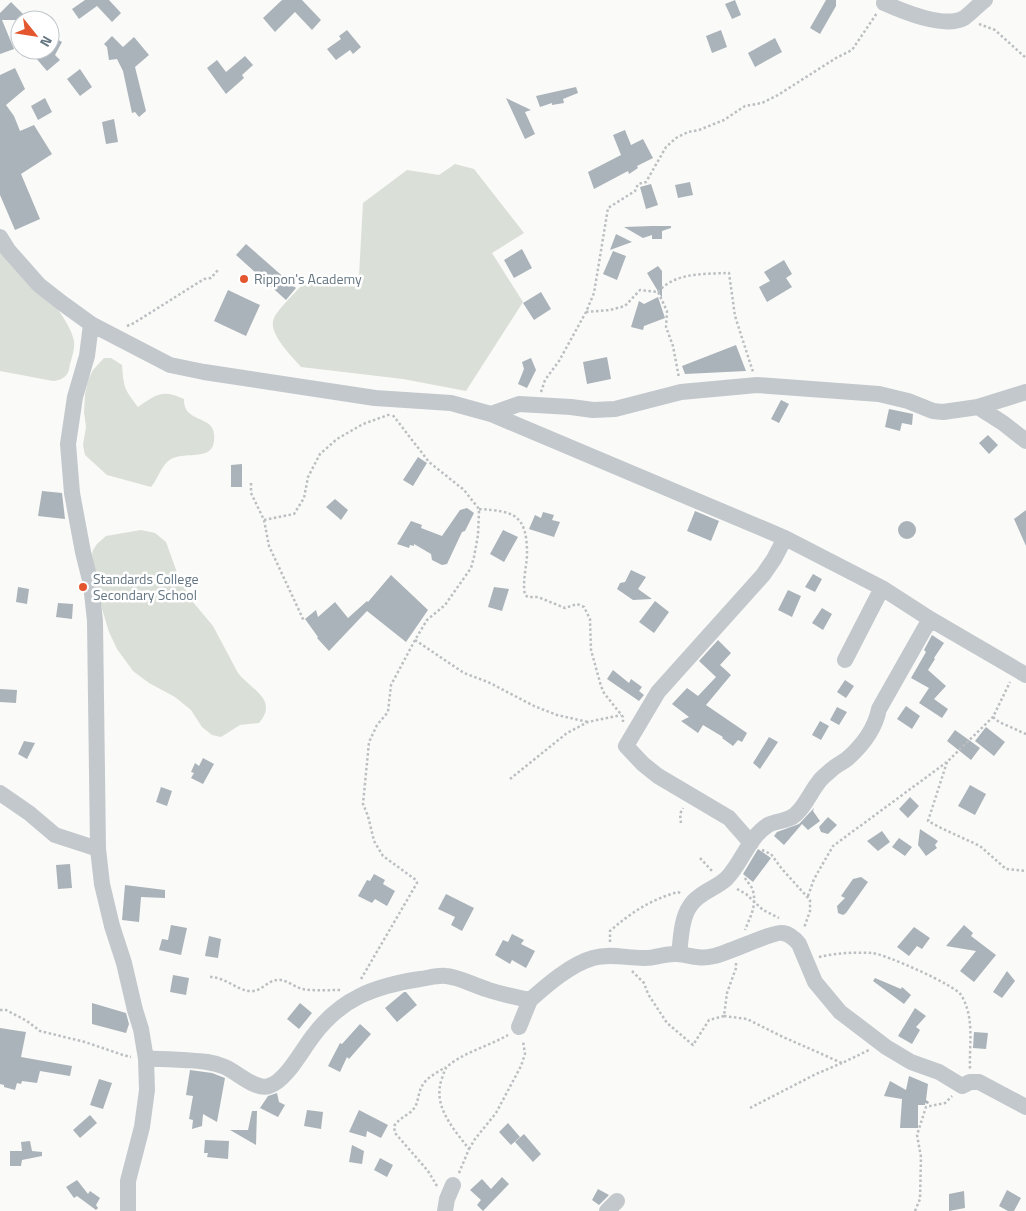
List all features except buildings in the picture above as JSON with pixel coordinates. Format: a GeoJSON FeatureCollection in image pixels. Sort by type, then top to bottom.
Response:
{"type":"FeatureCollection","features":[{"type":"Feature","properties":{"kind":"street"},"geometry":{"type":"LineString","coordinates":[[884,2],[913,15],[943,20],[963,18],[985,0]]}},
{"type":"Feature","properties":{"kind":"street"},"geometry":{"type":"LineString","coordinates":[[0,238],[8,250],[39,285],[91,324],[170,365],[204,372],[375,398],[451,403],[491,414],[785,538],[882,588],[930,619],[1021,672]]}},
{"type":"Feature","properties":{"kind":"street"},"geometry":{"type":"LineString","coordinates":[[91,324],[87,356],[75,397],[68,444],[72,493],[91,584],[95,621],[98,849],[102,884],[141,1029],[146,1059],[147,1090],[142,1127],[128,1181],[128,1211]]}},
{"type":"Feature","properties":{"kind":"street"},"geometry":{"type":"LineString","coordinates":[[491,414],[518,404],[593,410],[615,409],[681,392],[757,386],[879,394],[908,400],[932,411],[943,412],[978,407],[1026,392]]}},
{"type":"Feature","properties":{"kind":"street"},"geometry":{"type":"LineString","coordinates":[[978,407],[1026,441]]}},
{"type":"Feature","properties":{"kind":"street"},"geometry":{"type":"LineString","coordinates":[[751,842],[729,818],[658,776],[643,764],[626,746],[658,692],[763,575],[785,538]]}},
{"type":"Feature","properties":{"kind":"street"},"geometry":{"type":"LineString","coordinates":[[845,660],[882,588]]}},
{"type":"Feature","properties":{"kind":"street"},"geometry":{"type":"LineString","coordinates":[[679,954],[685,917],[694,901],[723,881],[734,869],[751,842],[768,825],[785,821],[796,815],[808,800],[818,782],[833,768],[847,759],[868,736],[875,723],[879,709],[930,619]]}},
{"type":"Feature","properties":{"kind":"street"},"geometry":{"type":"LineString","coordinates":[[0,793],[29,813],[55,835],[98,849]]}},
{"type":"Feature","properties":{"kind":"street"},"geometry":{"type":"LineString","coordinates":[[519,1027],[530,1000],[583,961],[600,956],[644,958],[679,954],[696,958],[714,957],[782,933],[796,940],[799,944],[815,982],[834,1005],[876,1040],[911,1062],[966,1084],[986,1084],[1026,1107]]}},
{"type":"Feature","properties":{"kind":"street"},"geometry":{"type":"LineString","coordinates":[[146,1059],[164,1058],[214,1063],[226,1067],[260,1086],[266,1087],[282,1078],[319,1028],[353,995],[399,982],[435,976],[448,976],[488,990],[530,1000]]}},
{"type":"Feature","properties":{"kind":"path"},"geometry":{"type":"LineString","coordinates":[[536,405],[545,380],[559,361],[586,312],[594,293],[608,208],[634,191],[638,184],[646,182],[666,147],[676,138],[724,120],[745,106],[762,103],[778,95],[852,50],[884,2]]}},
{"type":"Feature","properties":{"kind":"path"},"geometry":{"type":"LineString","coordinates":[[963,18],[996,30],[1026,58]]}},
{"type":"Feature","properties":{"kind":"path"},"geometry":{"type":"LineString","coordinates":[[108,334],[134,323],[204,279],[212,278],[218,270]]}},
{"type":"Feature","properties":{"kind":"path"},"geometry":{"type":"LineString","coordinates":[[658,292],[664,285],[692,274],[729,273],[735,316],[757,386]]}},
{"type":"Feature","properties":{"kind":"path"},"geometry":{"type":"LineString","coordinates":[[586,312],[610,310],[625,306],[640,290],[658,292]]}},
{"type":"Feature","properties":{"kind":"path"},"geometry":{"type":"LineString","coordinates":[[658,292],[667,310],[666,327],[673,346],[681,392]]}},
{"type":"Feature","properties":{"kind":"path"},"geometry":{"type":"LineString","coordinates":[[210,977],[217,977],[250,991],[257,991],[272,980],[282,980],[303,989],[353,995],[417,884],[416,880],[378,851],[374,841],[364,804],[369,742],[377,725],[388,712],[391,685],[415,640],[427,620],[445,605],[471,568],[479,524],[479,509],[464,490],[429,462],[392,414],[363,424],[337,439],[320,454],[308,477],[304,498],[294,514],[264,520]]}},
{"type":"Feature","properties":{"kind":"path"},"geometry":{"type":"LineString","coordinates":[[251,483],[251,494],[264,520],[269,546],[304,621]]}},
{"type":"Feature","properties":{"kind":"path"},"geometry":{"type":"LineString","coordinates":[[479,509],[509,512],[519,519],[523,526],[527,552],[523,583],[525,595],[528,597],[538,597],[565,608],[577,604],[584,607],[590,619],[591,650],[601,686],[604,693],[623,716],[626,746]]}},
{"type":"Feature","properties":{"kind":"path"},"geometry":{"type":"LineString","coordinates":[[415,640],[464,673],[488,682],[534,706],[557,715],[588,722]]}},
{"type":"Feature","properties":{"kind":"path"},"geometry":{"type":"LineString","coordinates":[[808,896],[814,879],[833,846],[947,762],[993,717],[1021,672]]}},
{"type":"Feature","properties":{"kind":"path"},"geometry":{"type":"LineString","coordinates":[[510,780],[557,740],[588,722],[621,715]]}},
{"type":"Feature","properties":{"kind":"path"},"geometry":{"type":"LineString","coordinates":[[993,717],[998,722],[1026,734]]}},
{"type":"Feature","properties":{"kind":"path"},"geometry":{"type":"LineString","coordinates":[[947,762],[928,821],[980,846],[1006,869],[1026,871]]}},
{"type":"Feature","properties":{"kind":"path"},"geometry":{"type":"LineString","coordinates":[[751,842],[770,854],[790,879],[808,896],[811,905],[799,944]]}},
{"type":"Feature","properties":{"kind":"path"},"geometry":{"type":"LineString","coordinates":[[700,858],[723,881],[746,894],[754,904],[783,922],[785,928],[782,933]]}},
{"type":"Feature","properties":{"kind":"path"},"geometry":{"type":"LineString","coordinates":[[724,1016],[727,993],[736,968],[736,950],[742,942],[745,928],[753,912],[753,891],[744,878]]}},
{"type":"Feature","properties":{"kind":"path"},"geometry":{"type":"LineString","coordinates":[[694,901],[678,892],[658,899],[624,918],[610,930],[616,956],[644,983],[648,994],[663,1018],[693,1045],[709,1020],[724,1016],[747,1019],[842,1063]]}},
{"type":"Feature","properties":{"kind":"path"},"geometry":{"type":"LineString","coordinates":[[806,960],[833,954],[875,953],[957,989],[966,1004],[970,1018],[966,1084],[945,1103],[926,1107],[916,1135],[921,1158],[920,1199],[915,1211]]}},
{"type":"Feature","properties":{"kind":"path"},"geometry":{"type":"LineString","coordinates":[[0,1010],[6,1010],[27,1021],[40,1031],[85,1042],[123,1055],[146,1059]]}},
{"type":"Feature","properties":{"kind":"path"},"geometry":{"type":"LineString","coordinates":[[519,1027],[525,1054],[521,1066],[496,1113],[475,1139],[469,1150],[449,1199],[442,1195],[428,1171],[396,1133],[394,1126],[398,1120],[415,1107],[420,1090],[430,1076],[466,1054],[497,1041],[519,1027]]}},
{"type":"Feature","properties":{"kind":"path"},"geometry":{"type":"LineString","coordinates":[[750,1108],[816,1074],[870,1050],[876,1040]]}},
{"type":"Feature","properties":{"kind":"path"},"geometry":{"type":"LineString","coordinates":[[447,1066],[438,1092],[439,1098],[449,1122],[469,1150]]}},
{"type":"Feature","properties":{"kind":"shaded area"},"geometry":{"type":"Polygon","coordinates":[[[455,164],[474,169],[524,233],[492,253],[523,302],[466,391],[403,379],[301,367],[282,344],[274,330],[274,318],[279,310],[302,285],[359,276],[363,203],[407,170],[439,175],[455,164]]]}},
{"type":"Feature","properties":{"kind":"shaded area"},"geometry":{"type":"Polygon","coordinates":[[[0,237],[53,303],[70,330],[74,341],[73,352],[68,371],[60,379],[53,381],[0,371],[0,237]]]}},
{"type":"Feature","properties":{"kind":"shaded area"},"geometry":{"type":"Polygon","coordinates":[[[104,358],[111,358],[122,365],[126,388],[138,407],[160,394],[170,394],[184,399],[188,412],[209,424],[212,428],[214,443],[211,449],[206,453],[171,459],[151,487],[107,475],[85,455],[83,445],[86,427],[84,412],[85,394],[88,380],[93,370],[104,358]]]}},
{"type":"Feature","properties":{"kind":"shaded area"},"geometry":{"type":"Polygon","coordinates":[[[141,530],[155,533],[166,542],[179,578],[192,601],[213,626],[238,673],[265,701],[264,715],[259,723],[240,725],[221,737],[212,735],[202,727],[191,710],[175,697],[149,683],[133,671],[117,649],[109,632],[102,609],[92,555],[93,550],[106,536],[141,530]]]}},
{"type":"Feature","properties":{"kind":"place","name":"Rippon's Academy"},"geometry":{"type":"Point","coordinates":[244,279]}},
{"type":"Feature","properties":{"kind":"place","name":"Standards College Secondary School"},"geometry":{"type":"Point","coordinates":[83,587]}}]}
